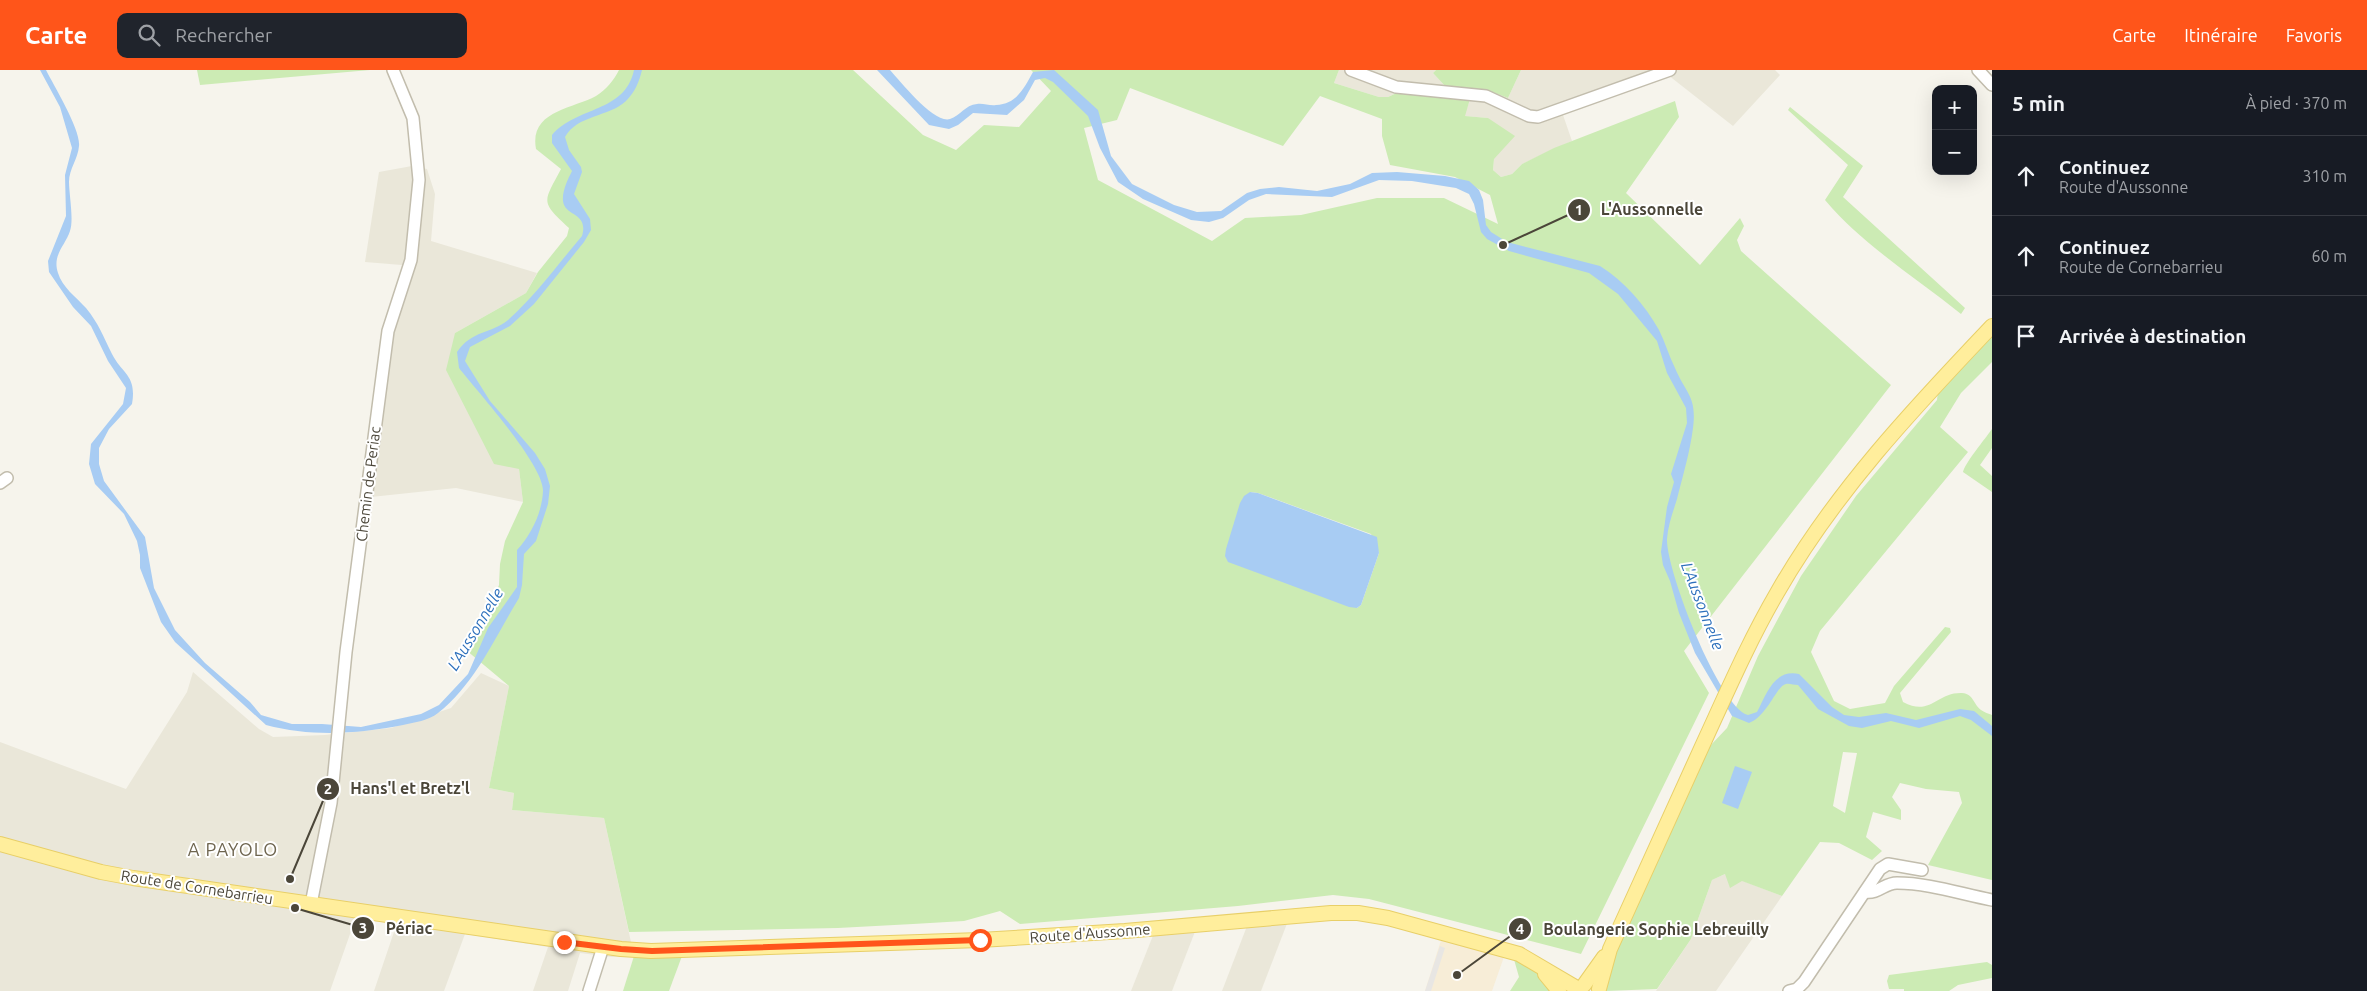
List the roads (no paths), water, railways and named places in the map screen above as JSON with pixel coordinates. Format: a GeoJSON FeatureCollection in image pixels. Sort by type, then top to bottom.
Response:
{"type":"FeatureCollection","features":[{"type":"Feature","properties":{"kind":"main road"},"geometry":{"type":"LineString","coordinates":[[1600,990],[1610,949],[1731,683],[1777,592],[1837,501],[1917,405],[1992,326]]}},
{"type":"Feature","properties":{"kind":"main road","name":"Route de Cornebarrieu"},"geometry":{"type":"LineString","coordinates":[[0,844],[101,872],[603,947],[635,950]]}},
{"type":"Feature","properties":{"kind":"main road","name":"Route d'Aussonne"},"geometry":{"type":"LineString","coordinates":[[635,950],[980,940],[1124,931],[1304,915],[1358,913],[1388,918],[1519,954],[1576,988],[1600,990]]}},
{"type":"Feature","properties":{"kind":"main road"},"geometry":{"type":"LineString","coordinates":[[1576,988],[1610,949]]}},
{"type":"Feature","properties":{"kind":"main road","name":"Route d'Aussonne"},"geometry":{"type":"LineString","coordinates":[[1537,964],[1559,991]]}},
{"type":"Feature","properties":{"kind":"street","name":"Chemin de Periac"},"geometry":{"type":"LineString","coordinates":[[310,904],[332,803],[338,720],[388,331],[411,260],[419,180],[413,118],[393,70]]}},
{"type":"Feature","properties":{"kind":"street"},"geometry":{"type":"LineString","coordinates":[[1351,70],[1396,87],[1486,96],[1529,116],[1538,117],[1670,70]]}},
{"type":"Feature","properties":{"kind":"street"},"geometry":{"type":"LineString","coordinates":[[1978,70],[1992,85]]}},
{"type":"Feature","properties":{"kind":"street"},"geometry":{"type":"LineString","coordinates":[[1793,990],[1825,954],[1880,869],[1888,864],[1922,870]]}},
{"type":"Feature","properties":{"kind":"street"},"geometry":{"type":"LineString","coordinates":[[1865,892],[1874,893],[1894,883],[1914,884],[1992,900]]}},
{"type":"Feature","properties":{"kind":"street"},"geometry":{"type":"LineString","coordinates":[[589,991],[603,947]]}},
{"type":"Feature","properties":{"kind":"water"},"geometry":{"type":"Polygon","coordinates":[[[40,70],[46,70],[72,119],[79,146],[69,177],[71,226],[58,256],[58,273],[66,287],[94,319],[116,361],[131,381],[132,387],[132,404],[109,429],[99,448],[99,464],[104,481],[145,537],[154,588],[175,630],[205,663],[250,702],[261,715],[292,724],[361,727],[421,714],[439,705],[468,674],[488,628],[517,587],[517,550],[527,538],[538,515],[543,491],[540,479],[522,447],[459,368],[457,352],[475,336],[495,328],[508,320],[537,290],[582,236],[583,228],[580,219],[568,210],[563,201],[564,189],[572,171],[552,143],[552,135],[574,119],[611,102],[629,84],[634,70],[642,70],[636,87],[626,101],[611,110],[577,124],[565,137],[569,150],[581,167],[582,172],[574,194],[590,219],[591,230],[584,242],[534,304],[510,326],[470,347],[465,361],[490,401],[535,453],[545,469],[550,486],[548,504],[536,541],[524,554],[522,585],[519,598],[474,674],[451,701],[434,716],[403,725],[334,733],[283,729],[266,725],[175,642],[161,622],[140,568],[137,541],[124,514],[95,484],[89,464],[91,444],[123,404],[126,388],[108,361],[91,326],[73,307],[49,272],[48,261],[66,216],[65,175],[72,148],[60,107],[40,70]]]}},
{"type":"Feature","properties":{"kind":"water"},"geometry":{"type":"Polygon","coordinates":[[[877,70],[890,70],[927,109],[943,119],[950,119],[973,105],[994,105],[1009,102],[1019,94],[1033,72],[1054,70],[1098,110],[1111,156],[1132,184],[1174,205],[1197,212],[1221,211],[1247,193],[1260,189],[1279,187],[1317,191],[1350,184],[1372,173],[1397,172],[1445,176],[1469,181],[1479,190],[1483,200],[1486,225],[1491,232],[1507,242],[1600,266],[1633,294],[1659,330],[1679,377],[1690,396],[1694,417],[1688,455],[1668,529],[1669,555],[1675,578],[1696,636],[1709,664],[1736,706],[1748,715],[1757,712],[1768,690],[1777,679],[1790,673],[1799,674],[1832,707],[1844,715],[1859,717],[1886,713],[1916,720],[1960,709],[1974,711],[1992,726],[1992,736],[1971,720],[1960,716],[1919,728],[1891,721],[1862,728],[1849,726],[1818,709],[1798,685],[1789,684],[1786,684],[1779,690],[1761,715],[1755,720],[1749,723],[1732,716],[1695,653],[1663,565],[1661,552],[1667,507],[1674,482],[1671,474],[1687,423],[1686,408],[1667,373],[1657,341],[1618,294],[1589,273],[1509,251],[1487,239],[1481,232],[1474,204],[1469,194],[1456,188],[1412,181],[1379,180],[1332,197],[1266,194],[1249,200],[1223,218],[1209,222],[1191,220],[1143,199],[1118,182],[1100,148],[1088,116],[1053,82],[1045,78],[1035,80],[1024,100],[1007,115],[973,113],[958,125],[949,129],[929,125],[877,70]]]}},
{"type":"Feature","properties":{"kind":"water"},"geometry":{"type":"Polygon","coordinates":[[[1250,492],[1258,493],[1377,537],[1379,553],[1361,605],[1357,608],[1349,607],[1228,562],[1225,556],[1226,549],[1240,503],[1244,496],[1250,492]]]}},
{"type":"Feature","properties":{"kind":"water"},"geometry":{"type":"Polygon","coordinates":[[[1735,766],[1752,772],[1738,809],[1722,803],[1735,766]]]}},
{"type":"Feature","properties":{"kind":"place","name":"L'Aussonnelle"},"geometry":{"type":"Point","coordinates":[1503,245]}},
{"type":"Feature","properties":{"kind":"place","name":"Hans'l et Bretz'l"},"geometry":{"type":"Point","coordinates":[290,879]}},
{"type":"Feature","properties":{"kind":"place","name":"Périac"},"geometry":{"type":"Point","coordinates":[295,908]}},
{"type":"Feature","properties":{"kind":"place","name":"Boulangerie Sophie Lebreuilly"},"geometry":{"type":"Point","coordinates":[1457,975]}},
{"type":"Feature","properties":{"kind":"district","name":"A PAYOLO"},"geometry":{"type":"Point","coordinates":[233,849]}}]}
